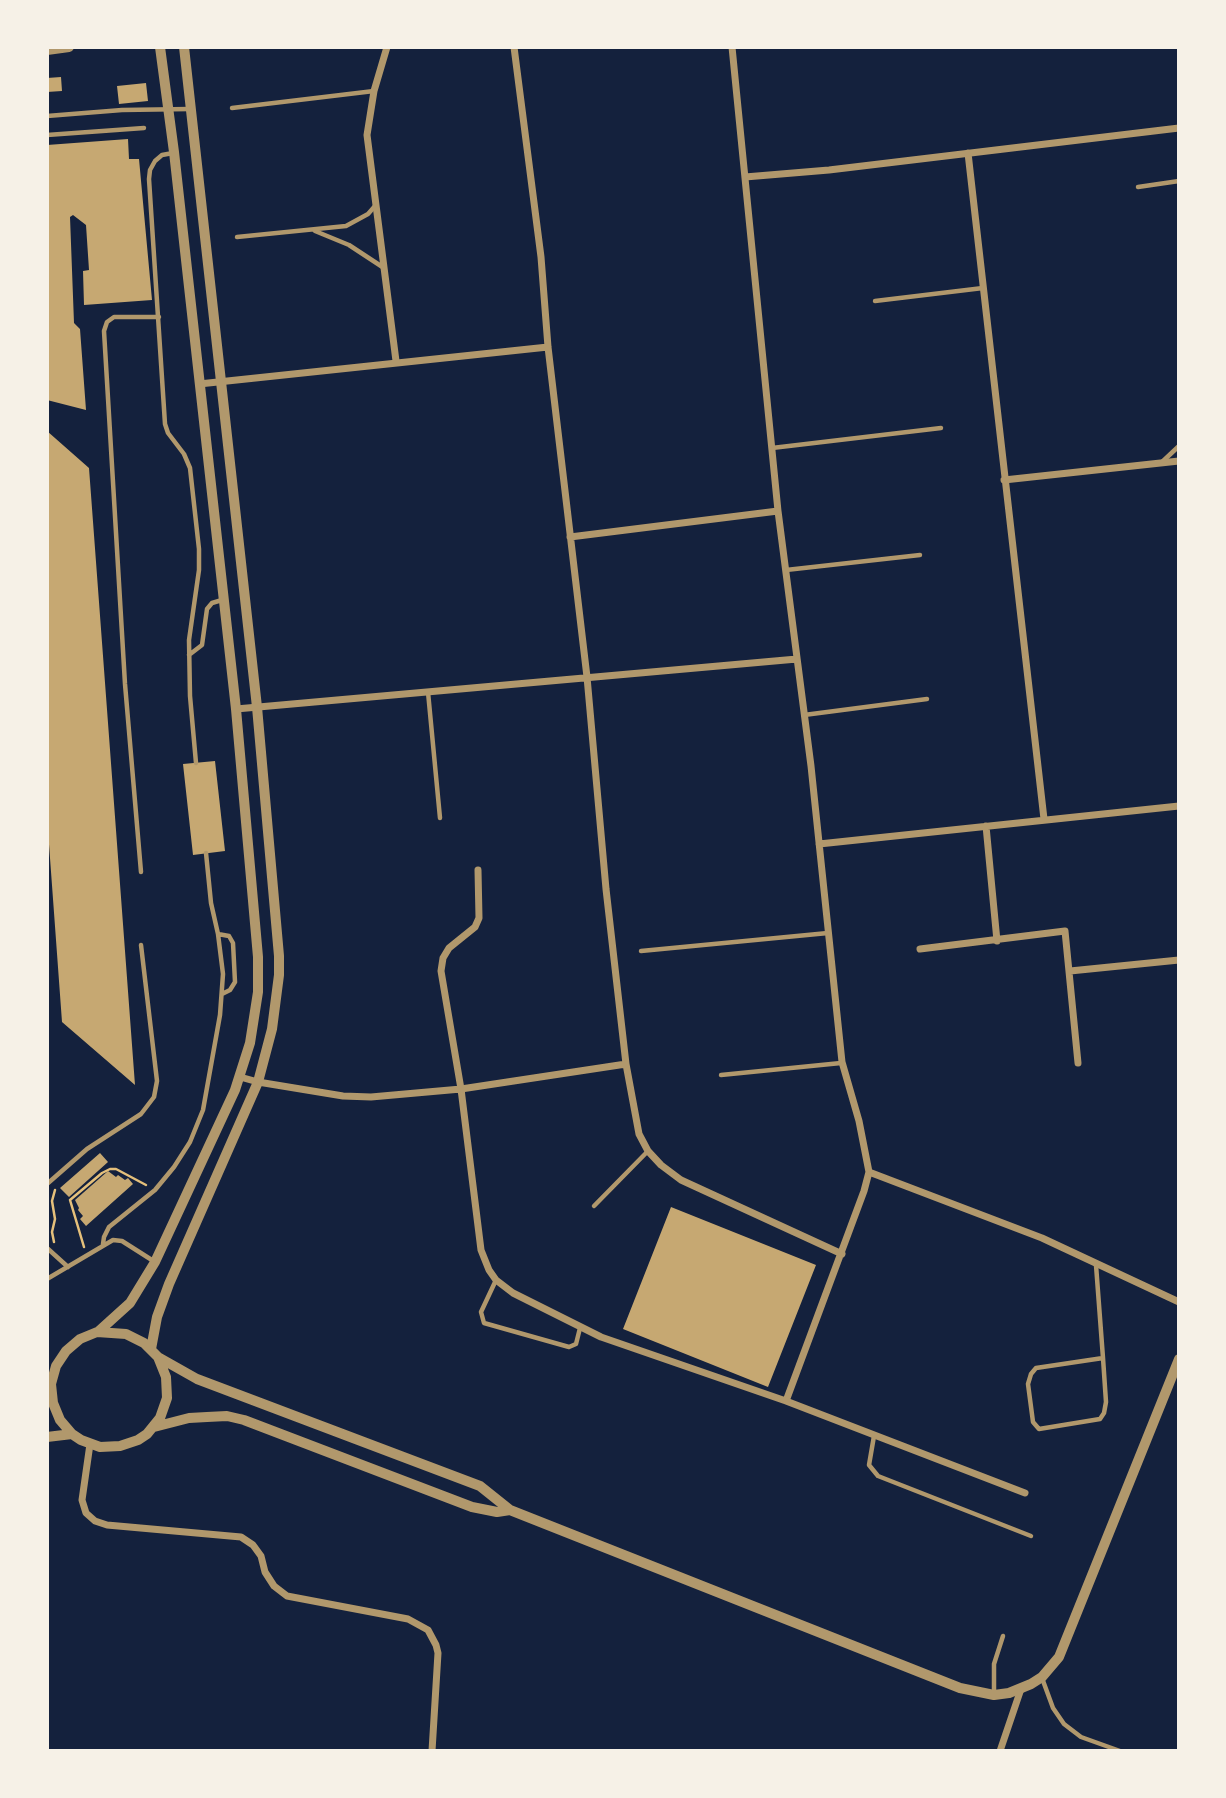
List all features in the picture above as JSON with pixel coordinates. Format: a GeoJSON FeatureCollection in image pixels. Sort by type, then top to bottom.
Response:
{"type":"FeatureCollection","features":[{"type":"Feature","properties":{"kind":"street"},"geometry":{"type":"LineString","coordinates":[[47,50],[69,47]]}},
{"type":"Feature","properties":{"kind":"street"},"geometry":{"type":"LineString","coordinates":[[97,1332],[130,1303],[155,1262],[240,1077],[254,1027],[258,975],[236,709],[160,47]]}},
{"type":"Feature","properties":{"kind":"street"},"geometry":{"type":"LineString","coordinates":[[184,47],[257,707],[279,956],[276,1011],[258,1082],[157,1317],[154,1353],[166,1377],[164,1409],[154,1427],[138,1440],[120,1447],[90,1444],[72,1434],[55,1411],[49,1385],[56,1366],[66,1351],[80,1339],[97,1332],[126,1334],[135,1337],[154,1353],[183,1372],[224,1390],[480,1486],[510,1510],[960,1688],[994,1695],[1021,1689],[1042,1677],[1066,1645],[1179,1359]]}},
{"type":"Feature","properties":{"kind":"street"},"geometry":{"type":"LineString","coordinates":[[387,47],[374,92],[367,135],[396,361]]}},
{"type":"Feature","properties":{"kind":"street"},"geometry":{"type":"LineString","coordinates":[[514,47],[539,244],[548,346],[587,677],[606,889],[626,1064],[639,1134],[648,1151],[661,1166],[681,1180],[842,1254]]}},
{"type":"Feature","properties":{"kind":"street"},"geometry":{"type":"LineString","coordinates":[[732,47],[778,511],[804,715],[842,1062],[859,1121],[869,1172],[842,1254],[786,1401]]}},
{"type":"Feature","properties":{"kind":"street"},"geometry":{"type":"LineString","coordinates":[[745,177],[830,170],[1179,128]]}},
{"type":"Feature","properties":{"kind":"street"},"geometry":{"type":"LineString","coordinates":[[968,153],[1044,819]]}},
{"type":"Feature","properties":{"kind":"street"},"geometry":{"type":"LineString","coordinates":[[199,384],[548,346]]}},
{"type":"Feature","properties":{"kind":"street"},"geometry":{"type":"LineString","coordinates":[[1004,480],[1179,461]]}},
{"type":"Feature","properties":{"kind":"street"},"geometry":{"type":"LineString","coordinates":[[570,537],[778,511]]}},
{"type":"Feature","properties":{"kind":"street"},"geometry":{"type":"LineString","coordinates":[[236,709],[797,659]]}},
{"type":"Feature","properties":{"kind":"street"},"geometry":{"type":"LineString","coordinates":[[818,844],[1179,806]]}},
{"type":"Feature","properties":{"kind":"street"},"geometry":{"type":"LineString","coordinates":[[986,826],[997,941]]}},
{"type":"Feature","properties":{"kind":"street"},"geometry":{"type":"LineString","coordinates":[[478,870],[479,918],[475,927],[449,948],[443,958],[442,971],[461,1089],[481,1250],[496,1280],[513,1293],[580,1328],[621,1345],[786,1401],[1025,1493]]}},
{"type":"Feature","properties":{"kind":"street"},"geometry":{"type":"LineString","coordinates":[[920,950],[1065,931],[1078,1063]]}},
{"type":"Feature","properties":{"kind":"street"},"geometry":{"type":"LineString","coordinates":[[1070,971],[1179,960]]}},
{"type":"Feature","properties":{"kind":"street"},"geometry":{"type":"LineString","coordinates":[[240,1077],[343,1096],[371,1097],[461,1089],[626,1064]]}},
{"type":"Feature","properties":{"kind":"street"},"geometry":{"type":"LineString","coordinates":[[869,1172],[1042,1238],[1179,1302]]}},
{"type":"Feature","properties":{"kind":"street"},"geometry":{"type":"LineString","coordinates":[[154,1427],[189,1418],[227,1416],[244,1420],[472,1507],[497,1512],[510,1510]]}},
{"type":"Feature","properties":{"kind":"street"},"geometry":{"type":"LineString","coordinates":[[47,1437],[72,1434]]}},
{"type":"Feature","properties":{"kind":"street"},"geometry":{"type":"LineString","coordinates":[[90,1444],[82,1500],[86,1513],[95,1521],[107,1525],[241,1537],[253,1545],[261,1556],[265,1572],[274,1586],[288,1596],[408,1619],[428,1630],[438,1653],[432,1751]]}},
{"type":"Feature","properties":{"kind":"street"},"geometry":{"type":"LineString","coordinates":[[1000,1751],[1021,1689]]}},
{"type":"Feature","properties":{"kind":"lane"},"geometry":{"type":"LineString","coordinates":[[232,108],[374,92]]}},
{"type":"Feature","properties":{"kind":"lane"},"geometry":{"type":"LineString","coordinates":[[47,117],[122,110],[191,109]]}},
{"type":"Feature","properties":{"kind":"lane"},"geometry":{"type":"LineString","coordinates":[[47,135],[144,128]]}},
{"type":"Feature","properties":{"kind":"lane"},"geometry":{"type":"LineString","coordinates":[[174,152],[158,158],[149,174],[165,424],[190,468],[199,549],[189,655],[196,763]]}},
{"type":"Feature","properties":{"kind":"lane"},"geometry":{"type":"LineString","coordinates":[[1138,187],[1179,181]]}},
{"type":"Feature","properties":{"kind":"lane"},"geometry":{"type":"LineString","coordinates":[[237,237],[346,226],[368,214],[376,205]]}},
{"type":"Feature","properties":{"kind":"lane"},"geometry":{"type":"LineString","coordinates":[[311,229],[349,245],[384,268]]}},
{"type":"Feature","properties":{"kind":"lane"},"geometry":{"type":"LineString","coordinates":[[875,301],[983,288]]}},
{"type":"Feature","properties":{"kind":"lane"},"geometry":{"type":"LineString","coordinates":[[141,872],[125,684],[104,331],[107,322],[114,317],[159,317]]}},
{"type":"Feature","properties":{"kind":"lane"},"geometry":{"type":"LineString","coordinates":[[772,448],[941,428]]}},
{"type":"Feature","properties":{"kind":"lane"},"geometry":{"type":"LineString","coordinates":[[1162,462],[1179,446]]}},
{"type":"Feature","properties":{"kind":"lane"},"geometry":{"type":"LineString","coordinates":[[785,570],[920,555]]}},
{"type":"Feature","properties":{"kind":"lane"},"geometry":{"type":"LineString","coordinates":[[189,655],[202,645],[207,609],[212,603],[222,600]]}},
{"type":"Feature","properties":{"kind":"lane"},"geometry":{"type":"LineString","coordinates":[[428,691],[440,818]]}},
{"type":"Feature","properties":{"kind":"lane"},"geometry":{"type":"LineString","coordinates":[[804,715],[927,699]]}},
{"type":"Feature","properties":{"kind":"lane"},"geometry":{"type":"LineString","coordinates":[[103,1244],[109,1227],[155,1190],[183,1155],[197,1127],[206,1093],[222,994],[222,964],[211,903],[206,853]]}},
{"type":"Feature","properties":{"kind":"lane"},"geometry":{"type":"LineString","coordinates":[[641,951],[829,933]]}},
{"type":"Feature","properties":{"kind":"lane"},"geometry":{"type":"LineString","coordinates":[[218,934],[225,934],[233,943],[235,982],[230,990],[222,994]]}},
{"type":"Feature","properties":{"kind":"lane"},"geometry":{"type":"LineString","coordinates":[[47,1184],[87,1149],[141,1114],[154,1097],[157,1081],[141,945]]}},
{"type":"Feature","properties":{"kind":"lane"},"geometry":{"type":"LineString","coordinates":[[721,1075],[842,1062]]}},
{"type":"Feature","properties":{"kind":"lane"},"geometry":{"type":"LineString","coordinates":[[594,1206],[648,1151]]}},
{"type":"Feature","properties":{"kind":"lane"},"geometry":{"type":"LineString","coordinates":[[47,1279],[113,1240],[122,1241],[155,1262]]}},
{"type":"Feature","properties":{"kind":"lane"},"geometry":{"type":"LineString","coordinates":[[49,1250],[68,1267]]}},
{"type":"Feature","properties":{"kind":"lane"},"geometry":{"type":"LineString","coordinates":[[1096,1264],[1103,1358],[1106,1402],[1104,1413],[1100,1419],[1039,1429],[1033,1422],[1028,1384],[1036,1368],[1103,1358]]}},
{"type":"Feature","properties":{"kind":"lane"},"geometry":{"type":"LineString","coordinates":[[496,1280],[481,1312],[484,1323],[565,1347],[573,1347],[576,1344],[580,1328]]}},
{"type":"Feature","properties":{"kind":"lane"},"geometry":{"type":"LineString","coordinates":[[875,1435],[869,1465],[878,1476],[1031,1536]]}},
{"type":"Feature","properties":{"kind":"lane"},"geometry":{"type":"LineString","coordinates":[[994,1695],[994,1664],[1003,1636]]}},
{"type":"Feature","properties":{"kind":"lane"},"geometry":{"type":"LineString","coordinates":[[1042,1677],[1053,1708],[1064,1724],[1081,1737],[1121,1751]]}},
{"type":"Feature","properties":{"kind":"path"},"geometry":{"type":"LineString","coordinates":[[87,1255],[70,1200],[110,1169],[116,1169],[155,1190]]}},
{"type":"Feature","properties":{"kind":"path"},"geometry":{"type":"LineString","coordinates":[[49,1250],[55,1244],[52,1233],[55,1217],[53,1198],[57,1187]]}},
{"type":"Feature","properties":{"kind":"building"},"geometry":{"type":"Polygon","coordinates":[[[61,77],[62,91],[47,92],[47,78],[61,77]]]}},
{"type":"Feature","properties":{"kind":"building"},"geometry":{"type":"Polygon","coordinates":[[[146,83],[148,101],[119,104],[117,86],[146,83]]]}},
{"type":"Feature","properties":{"kind":"building"},"geometry":{"type":"Polygon","coordinates":[[[128,139],[129,159],[139,159],[152,300],[84,305],[83,271],[89,270],[86,225],[73,215],[70,217],[74,323],[80,329],[86,410],[47,400],[47,145],[128,139]]]}},
{"type":"Feature","properties":{"kind":"building"},"geometry":{"type":"Polygon","coordinates":[[[47,431],[89,468],[135,1085],[62,1022],[47,817],[47,431]]]}},
{"type":"Feature","properties":{"kind":"building"},"geometry":{"type":"Polygon","coordinates":[[[215,761],[225,851],[193,855],[183,764],[215,761]]]}},
{"type":"Feature","properties":{"kind":"building"},"geometry":{"type":"Polygon","coordinates":[[[100,1153],[108,1162],[69,1197],[60,1188],[100,1153]]]}},
{"type":"Feature","properties":{"kind":"building"},"geometry":{"type":"Polygon","coordinates":[[[108,1171],[116,1177],[118,1175],[125,1180],[128,1178],[133,1184],[86,1226],[80,1219],[83,1216],[75,1200],[108,1171]]]}},
{"type":"Feature","properties":{"kind":"building"},"geometry":{"type":"Polygon","coordinates":[[[671,1207],[816,1265],[768,1387],[623,1329],[671,1207]]]}}]}
